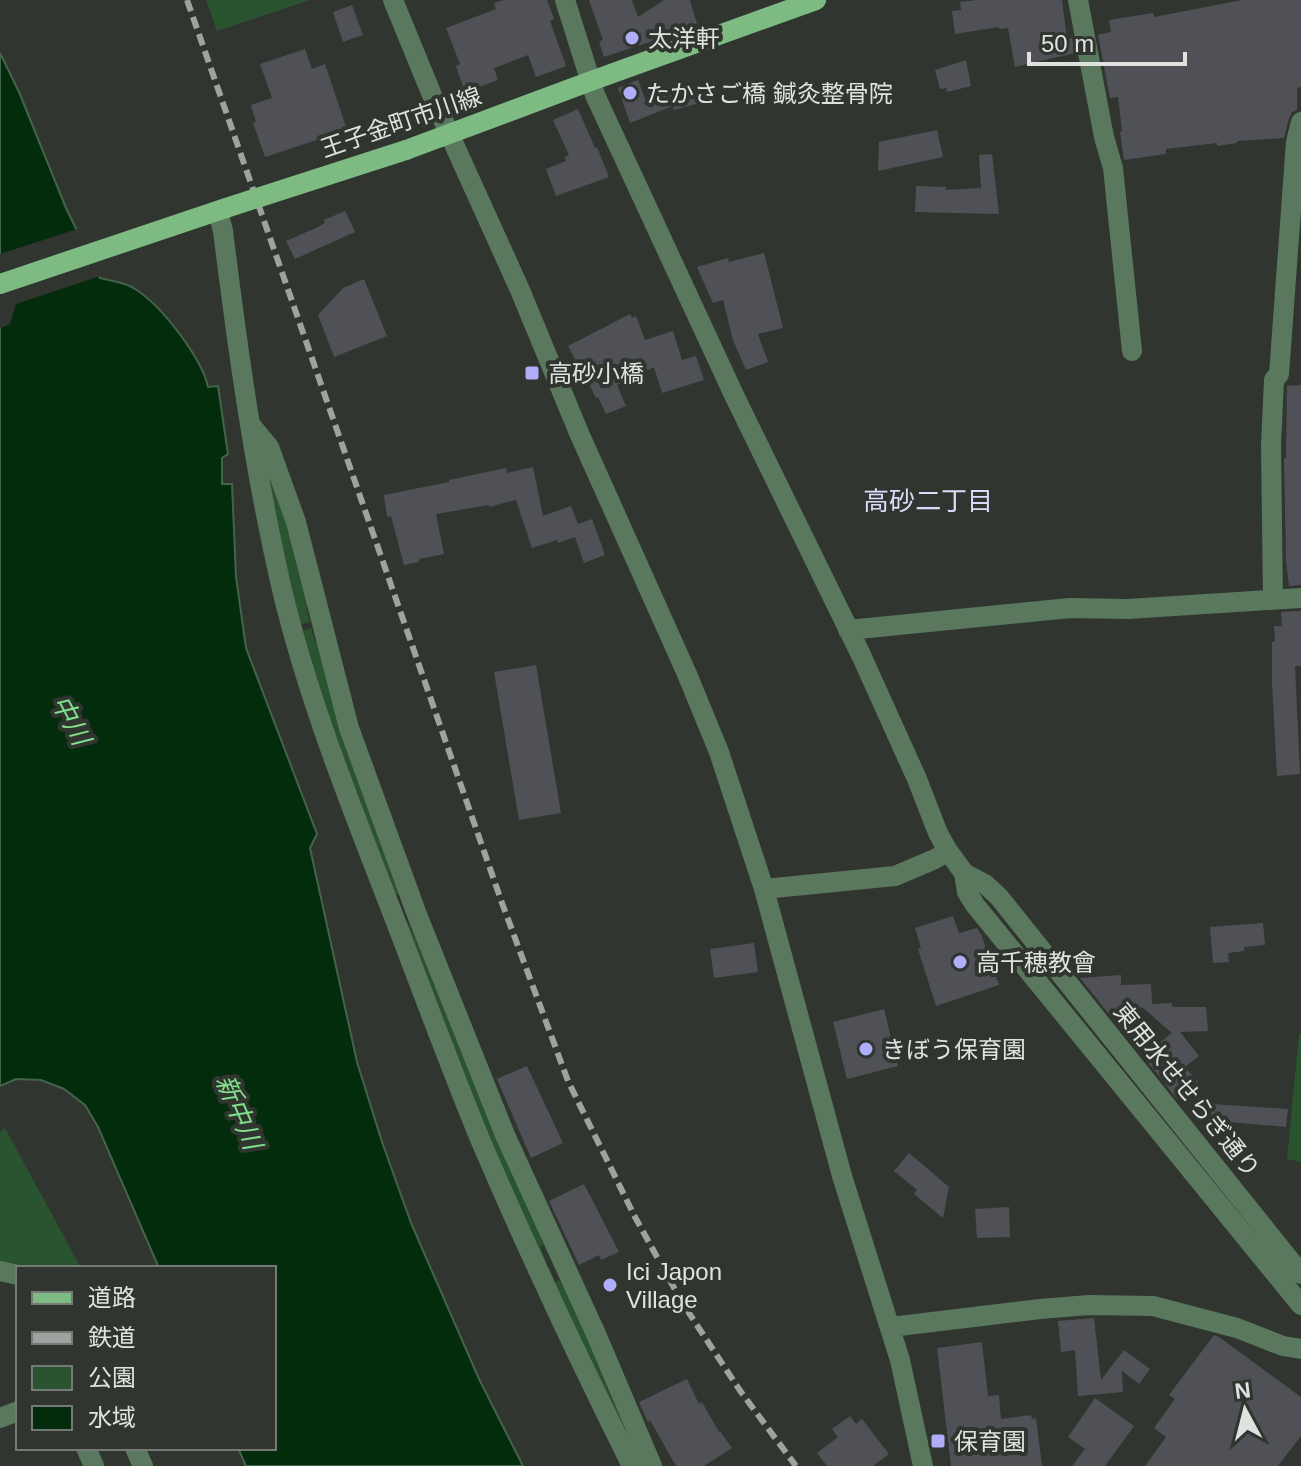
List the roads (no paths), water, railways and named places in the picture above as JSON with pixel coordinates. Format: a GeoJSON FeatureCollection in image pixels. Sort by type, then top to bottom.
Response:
{"type":"FeatureCollection","features":[{"type":"Feature","properties":{"kind":"main road","name":"王子金町市川線"},"geometry":{"type":"LineString","coordinates":[[0,284],[406,150],[816,0]]}},
{"type":"Feature","properties":{"kind":"street"},"geometry":{"type":"LineString","coordinates":[[393,0],[719,752],[764,889],[842,1176],[891,1327],[923,1466]]}},
{"type":"Feature","properties":{"kind":"street"},"geometry":{"type":"LineString","coordinates":[[565,0],[595,95],[848,630],[917,779],[938,833],[964,873],[967,892],[1301,1305]]}},
{"type":"Feature","properties":{"kind":"street"},"geometry":{"type":"LineString","coordinates":[[1078,0],[1104,137],[1113,168],[1132,351]]}},
{"type":"Feature","properties":{"kind":"street"},"geometry":{"type":"LineString","coordinates":[[1273,600],[1271,445],[1274,380],[1279,374],[1296,142],[1301,122]]}},
{"type":"Feature","properties":{"kind":"street"},"geometry":{"type":"LineString","coordinates":[[216,212],[223,231],[249,422],[266,515],[284,596],[339,777],[481,1141],[578,1359],[632,1466]]}},
{"type":"Feature","properties":{"kind":"street"},"geometry":{"type":"LineString","coordinates":[[249,422],[269,447],[296,522],[349,728],[416,912],[505,1135],[652,1466]]}},
{"type":"Feature","properties":{"kind":"street"},"geometry":{"type":"LineString","coordinates":[[848,630],[1070,608],[1128,609],[1301,598]]}},
{"type":"Feature","properties":{"kind":"street"},"geometry":{"type":"LineString","coordinates":[[764,889],[895,876],[948,851]]}},
{"type":"Feature","properties":{"kind":"street","name":"東用水せせらぎ通り"},"geometry":{"type":"LineString","coordinates":[[964,873],[985,884],[999,897],[1301,1274]]}},
{"type":"Feature","properties":{"kind":"street"},"geometry":{"type":"LineString","coordinates":[[891,1327],[1089,1305],[1153,1306],[1301,1349]]}},
{"type":"Feature","properties":{"kind":"water"},"geometry":{"type":"Polygon","coordinates":[[[0,53],[66,208],[100,278],[135,289],[157,307],[189,347],[208,387],[218,386],[228,454],[222,458],[222,484],[232,484],[236,577],[246,648],[317,834],[310,848],[357,1062],[411,1223],[479,1379],[523,1466],[246,1466],[239,1450],[276,1450],[276,1266],[158,1266],[98,1127],[85,1105],[64,1089],[41,1080],[16,1079],[0,1086],[0,53]]]}},
{"type":"Feature","properties":{"kind":"railway"},"geometry":{"type":"LineString","coordinates":[[187,0],[502,903],[568,1081],[635,1217],[683,1304],[741,1392],[796,1466]]}},
{"type":"Feature","properties":{"kind":"place","name":"太洋軒"},"geometry":{"type":"Point","coordinates":[632,38]}},
{"type":"Feature","properties":{"kind":"place","name":"たかさご橋 鍼灸整骨院"},"geometry":{"type":"Point","coordinates":[630,93]}},
{"type":"Feature","properties":{"kind":"place","name":"高砂小橋"},"geometry":{"type":"Point","coordinates":[532,373]}},
{"type":"Feature","properties":{"kind":"place","name":"高千穂教會"},"geometry":{"type":"Point","coordinates":[960,962]}},
{"type":"Feature","properties":{"kind":"place","name":"きぼう保育園"},"geometry":{"type":"Point","coordinates":[866,1049]}},
{"type":"Feature","properties":{"kind":"place","name":"Ici Japon Village"},"geometry":{"type":"Point","coordinates":[610,1285]}},
{"type":"Feature","properties":{"kind":"place","name":"保育園"},"geometry":{"type":"Point","coordinates":[938,1441]}},
{"type":"Feature","properties":{"kind":"district","name":"高砂二丁目"},"geometry":{"type":"Point","coordinates":[928,501]}},
{"type":"Feature","properties":{"kind":"water label","name":"中川"},"geometry":{"type":"Point","coordinates":[71,720]}},
{"type":"Feature","properties":{"kind":"water label","name":"新中川"},"geometry":{"type":"Point","coordinates":[239,1112]}}]}
